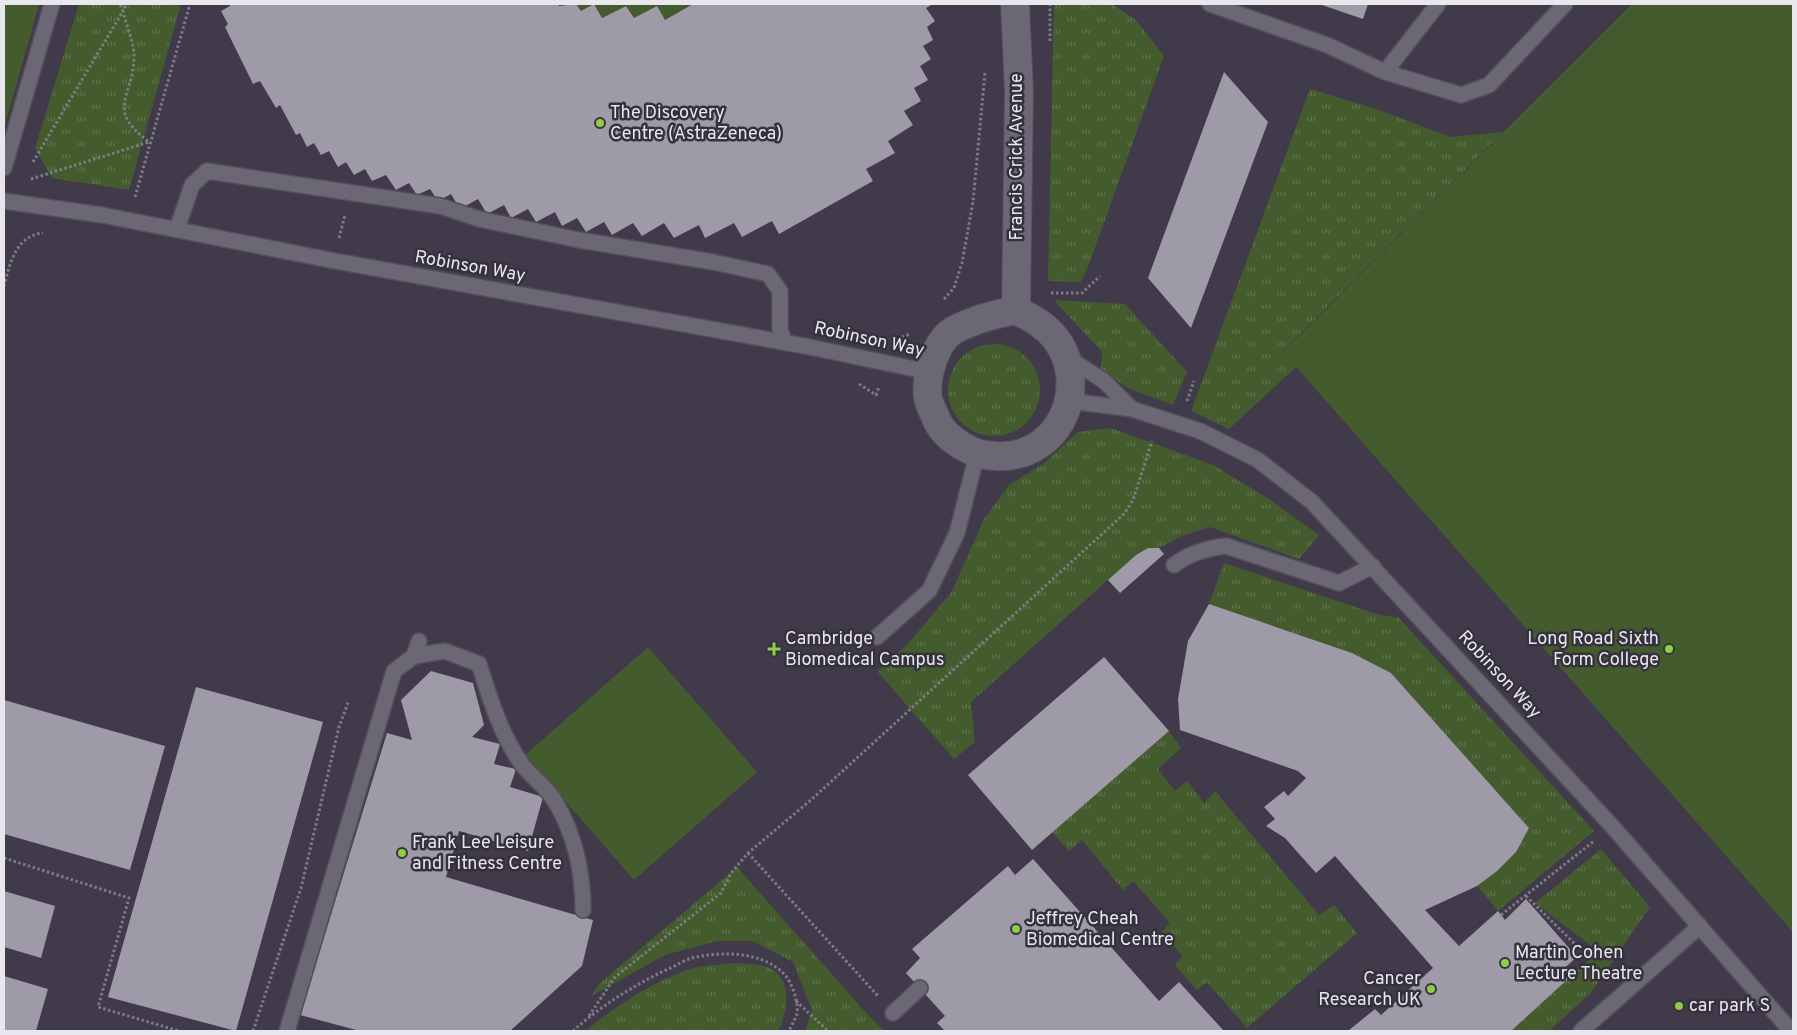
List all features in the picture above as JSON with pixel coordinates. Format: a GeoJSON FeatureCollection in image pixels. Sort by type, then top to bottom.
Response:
{"type":"FeatureCollection","features":[{"type":"Feature","properties":{"kind":"street","name":"Francis Crick Avenue"},"geometry":{"type":"LineString","coordinates":[[1015,4],[1019,91],[1016,310]]}},
{"type":"Feature","properties":{"kind":"street"},"geometry":{"type":"LineString","coordinates":[[1016,310],[1040,323],[1057,342],[1069,365],[1070,401],[1061,423],[1040,446],[1011,457],[977,454],[952,440],[937,422],[928,398],[929,372],[936,351],[952,331],[992,314],[1016,310]]}},
{"type":"Feature","properties":{"kind":"lane"},"geometry":{"type":"LineString","coordinates":[[4,168],[52,4]]}},
{"type":"Feature","properties":{"kind":"lane"},"geometry":{"type":"LineString","coordinates":[[1210,4],[1327,45],[1385,72],[1461,95],[1489,85],[1566,4]]}},
{"type":"Feature","properties":{"kind":"lane"},"geometry":{"type":"LineString","coordinates":[[1385,72],[1438,4]]}},
{"type":"Feature","properties":{"kind":"lane"},"geometry":{"type":"LineString","coordinates":[[177,229],[192,185],[207,171],[440,206],[479,219],[561,236],[714,262],[768,274],[780,291],[780,330],[784,342]]}},
{"type":"Feature","properties":{"kind":"lane","name":"Robinson Way"},"geometry":{"type":"LineString","coordinates":[[4,201],[102,215],[345,263],[784,342],[929,372]]}},
{"type":"Feature","properties":{"kind":"lane","name":"Robinson Way"},"geometry":{"type":"LineString","coordinates":[[1064,355],[1104,381],[1132,409]]}},
{"type":"Feature","properties":{"kind":"lane","name":"Robinson Way"},"geometry":{"type":"LineString","coordinates":[[1070,401],[1132,409],[1200,431],[1258,460],[1312,502],[1612,826],[1791,1031]]}},
{"type":"Feature","properties":{"kind":"lane"},"geometry":{"type":"LineString","coordinates":[[877,637],[929,591],[957,533],[977,454]]}},
{"type":"Feature","properties":{"kind":"lane"},"geometry":{"type":"LineString","coordinates":[[1174,565],[1185,557],[1208,548],[1226,546],[1339,584],[1373,566]]}},
{"type":"Feature","properties":{"kind":"lane"},"geometry":{"type":"LineString","coordinates":[[414,656],[418,641]]}},
{"type":"Feature","properties":{"kind":"lane"},"geometry":{"type":"LineString","coordinates":[[287,1031],[394,671],[414,656],[444,651],[479,664],[499,724],[521,763],[556,803],[575,848],[583,884],[583,910]]}},
{"type":"Feature","properties":{"kind":"lane"},"geometry":{"type":"LineString","coordinates":[[1581,1031],[1700,926]]}},
{"type":"Feature","properties":{"kind":"lane"},"geometry":{"type":"LineString","coordinates":[[893,1013],[920,988]]}},
{"type":"Feature","properties":{"kind":"path"},"geometry":{"type":"LineString","coordinates":[[120,4],[134,56],[123,107],[132,129],[149,142]]}},
{"type":"Feature","properties":{"kind":"path"},"geometry":{"type":"LineString","coordinates":[[31,165],[127,4]]}},
{"type":"Feature","properties":{"kind":"path"},"geometry":{"type":"LineString","coordinates":[[133,201],[190,4]]}},
{"type":"Feature","properties":{"kind":"path"},"geometry":{"type":"LineString","coordinates":[[942,301],[954,288],[962,264],[973,202],[986,65]]}},
{"type":"Feature","properties":{"kind":"path"},"geometry":{"type":"LineString","coordinates":[[21,182],[149,142]]}},
{"type":"Feature","properties":{"kind":"path"},"geometry":{"type":"LineString","coordinates":[[4,286],[14,252],[21,244],[39,233],[50,232]]}},
{"type":"Feature","properties":{"kind":"path"},"geometry":{"type":"LineString","coordinates":[[1046,294],[1082,293],[1100,276]]}},
{"type":"Feature","properties":{"kind":"path"},"geometry":{"type":"LineString","coordinates":[[855,383],[876,395],[896,340],[915,330]]}},
{"type":"Feature","properties":{"kind":"path"},"geometry":{"type":"LineString","coordinates":[[589,1016],[615,978],[721,893],[731,873],[748,853],[812,799],[1124,514],[1134,500],[1153,438]]}},
{"type":"Feature","properties":{"kind":"path"},"geometry":{"type":"LineString","coordinates":[[253,1031],[301,888],[339,727],[349,700]]}},
{"type":"Feature","properties":{"kind":"path"},"geometry":{"type":"LineString","coordinates":[[1501,915],[1612,826]]}},
{"type":"Feature","properties":{"kind":"path"},"geometry":{"type":"LineString","coordinates":[[748,853],[893,1013]]}},
{"type":"Feature","properties":{"kind":"path"},"geometry":{"type":"LineString","coordinates":[[4,858],[129,898],[98,1007],[179,1031]]}},
{"type":"Feature","properties":{"kind":"path"},"geometry":{"type":"LineString","coordinates":[[1526,896],[1583,952]]}},
{"type":"Feature","properties":{"kind":"path"},"geometry":{"type":"LineString","coordinates":[[573,1031],[589,1016],[646,980],[691,958],[730,954],[758,958],[779,968],[788,978],[796,1001],[797,1013],[789,1031]]}},
{"type":"Feature","properties":{"kind":"path"},"geometry":{"type":"LineString","coordinates":[[796,1001],[828,1031]]}},
{"type":"Feature","properties":{"kind":"shaded area","name":"Cambridge Biomedical Campus"},"geometry":{"type":"Polygon","coordinates":[[[4,4],[1793,4],[1793,1031],[4,1031],[4,4]]]}},
{"type":"Feature","properties":{"kind":"green space"},"geometry":{"type":"Polygon","coordinates":[[[4,4],[39,4],[4,129],[4,4]]]}},
{"type":"Feature","properties":{"kind":"green space"},"geometry":{"type":"Polygon","coordinates":[[[79,4],[181,4],[129,190],[52,178],[35,148],[79,4]]]}},
{"type":"Feature","properties":{"kind":"green space"},"geometry":{"type":"Polygon","coordinates":[[[576,4],[594,4],[581,11],[576,4]]]}},
{"type":"Feature","properties":{"kind":"green space"},"geometry":{"type":"Polygon","coordinates":[[[594,4],[693,4],[665,20],[634,18],[626,6],[602,18],[594,4]]]}},
{"type":"Feature","properties":{"kind":"green space"},"geometry":{"type":"Polygon","coordinates":[[[1054,4],[1112,4],[1136,20],[1164,56],[1081,282],[1048,281],[1054,4]]]}},
{"type":"Feature","properties":{"kind":"green space","name":"Long Road Sixth Form College"},"geometry":{"type":"Polygon","coordinates":[[[1632,4],[1793,4],[1793,932],[1283,352],[1632,4]]]}},
{"type":"Feature","properties":{"kind":"green space"},"geometry":{"type":"Polygon","coordinates":[[[1310,89],[1376,109],[1451,137],[1503,132],[1283,351],[1296,367],[1229,429],[1191,411],[1310,89]]]}},
{"type":"Feature","properties":{"kind":"green space"},"geometry":{"type":"Polygon","coordinates":[[[1054,300],[1125,304],[1187,372],[1173,405],[1128,388],[1101,369],[1102,352],[1054,300]]]}},
{"type":"Feature","properties":{"kind":"green space"},"geometry":{"type":"Polygon","coordinates":[[[994,344],[1011,348],[1026,358],[1036,373],[1040,390],[1036,407],[1026,422],[1011,432],[994,436],[977,432],[962,422],[952,407],[948,390],[952,373],[962,358],[977,348],[994,344]]]}},
{"type":"Feature","properties":{"kind":"green space"},"geometry":{"type":"Polygon","coordinates":[[[1111,428],[1213,465],[1269,499],[1319,535],[1299,559],[1210,527],[1182,536],[1159,548],[1148,548],[1136,555],[971,702],[975,742],[954,759],[877,671],[906,646],[951,593],[984,519],[1009,485],[1043,464],[1078,432],[1111,428]]]}},
{"type":"Feature","properties":{"kind":"green space"},"geometry":{"type":"Polygon","coordinates":[[[1224,563],[1376,614],[1399,618],[1594,831],[1498,911],[1477,886],[1506,860],[1518,846],[1529,828],[1391,673],[1352,653],[1209,604],[1224,563]]]}},
{"type":"Feature","properties":{"kind":"green space"},"geometry":{"type":"Polygon","coordinates":[[[648,647],[757,772],[634,880],[525,755],[648,647]]]}},
{"type":"Feature","properties":{"kind":"green space"},"geometry":{"type":"Polygon","coordinates":[[[1169,731],[1181,748],[1158,769],[1175,791],[1187,781],[1204,803],[1215,791],[1319,915],[1334,905],[1357,933],[1247,1028],[1207,982],[1197,990],[1175,965],[1182,956],[1162,932],[1170,923],[1133,881],[1123,890],[1082,840],[1069,851],[1052,832],[1169,731]]]}},
{"type":"Feature","properties":{"kind":"green space"},"geometry":{"type":"Polygon","coordinates":[[[1601,849],[1650,907],[1590,994],[1549,1031],[1511,1031],[1598,951],[1535,903],[1601,849]]]}},
{"type":"Feature","properties":{"kind":"green space"},"geometry":{"type":"Polygon","coordinates":[[[737,867],[884,1031],[805,1031],[812,1010],[793,962],[752,941],[717,941],[665,955],[591,996],[599,984],[737,867]]]}},
{"type":"Feature","properties":{"kind":"green space"},"geometry":{"type":"Polygon","coordinates":[[[731,963],[764,966],[773,970],[779,976],[786,991],[786,1008],[778,1031],[586,1031],[622,1003],[665,979],[693,968],[731,963]]]}},
{"type":"Feature","properties":{"kind":"building","name":"The Discovery Centre (AstraZeneca)"},"geometry":{"type":"Polygon","coordinates":[[[229,4],[558,4],[559,6],[576,4],[581,11],[594,4],[602,18],[626,6],[634,18],[657,6],[665,20],[693,4],[933,4],[926,8],[935,21],[927,27],[933,40],[923,46],[931,59],[920,66],[928,80],[914,88],[921,101],[904,111],[913,125],[888,141],[895,153],[866,169],[873,181],[779,234],[772,221],[742,237],[734,223],[705,238],[699,225],[674,238],[664,223],[642,236],[633,223],[612,235],[604,222],[586,232],[577,218],[562,226],[555,212],[536,222],[528,209],[511,218],[504,205],[487,214],[478,199],[460,209],[451,194],[438,201],[430,189],[417,195],[409,183],[396,190],[386,175],[372,181],[365,169],[354,175],[346,162],[338,167],[329,151],[321,155],[314,143],[307,147],[300,133],[296,135],[280,105],[276,108],[260,81],[253,84],[225,27],[228,24],[221,11],[230,6],[229,4]]]}},
{"type":"Feature","properties":{"kind":"building"},"geometry":{"type":"Polygon","coordinates":[[[1319,4],[1368,4],[1363,19],[1319,4]]]}},
{"type":"Feature","properties":{"kind":"building"},"geometry":{"type":"Polygon","coordinates":[[[1224,72],[1268,122],[1191,328],[1148,278],[1224,72]]]}},
{"type":"Feature","properties":{"kind":"building"},"geometry":{"type":"Polygon","coordinates":[[[1148,548],[1159,548],[1164,554],[1120,593],[1108,580],[1136,555],[1148,548]]]}},
{"type":"Feature","properties":{"kind":"building"},"geometry":{"type":"Polygon","coordinates":[[[1209,604],[1352,653],[1391,673],[1529,828],[1516,852],[1497,871],[1477,886],[1425,910],[1459,946],[1498,911],[1505,920],[1526,899],[1577,957],[1561,971],[1569,978],[1511,1031],[1348,1031],[1375,1009],[1381,1015],[1433,968],[1335,856],[1316,873],[1285,838],[1266,826],[1275,819],[1264,807],[1284,791],[1288,796],[1306,778],[1298,771],[1180,730],[1178,699],[1188,641],[1209,604]]]}},
{"type":"Feature","properties":{"kind":"building"},"geometry":{"type":"Polygon","coordinates":[[[1104,657],[1169,731],[1032,850],[968,775],[1104,657]]]}},
{"type":"Feature","properties":{"kind":"building","name":"Frank Lee Leisure and Fitness Centre"},"geometry":{"type":"Polygon","coordinates":[[[431,671],[473,683],[484,725],[472,737],[500,744],[494,764],[516,769],[510,787],[543,797],[528,851],[459,831],[446,877],[593,920],[582,966],[510,1031],[360,1031],[300,1015],[387,733],[412,740],[401,700],[431,671]]]}},
{"type":"Feature","properties":{"kind":"building"},"geometry":{"type":"Polygon","coordinates":[[[196,687],[323,722],[236,1031],[108,997],[196,687]]]}},
{"type":"Feature","properties":{"kind":"building"},"geometry":{"type":"Polygon","coordinates":[[[4,700],[165,746],[130,870],[4,834],[4,700]]]}},
{"type":"Feature","properties":{"kind":"building","name":"Jeffrey Cheah Biomedical Centre"},"geometry":{"type":"Polygon","coordinates":[[[1033,859],[1159,1001],[1179,982],[1224,1031],[945,1031],[937,1023],[945,1016],[906,973],[920,958],[912,949],[1008,866],[1015,875],[1033,859]]]}},
{"type":"Feature","properties":{"kind":"building"},"geometry":{"type":"Polygon","coordinates":[[[4,891],[55,906],[41,958],[4,947],[4,891]]]}},
{"type":"Feature","properties":{"kind":"building"},"geometry":{"type":"Polygon","coordinates":[[[4,976],[48,989],[36,1031],[4,1031],[4,976]]]}},
{"type":"Feature","properties":{"kind":"place","name":"The Discovery Centre (AstraZeneca)"},"geometry":{"type":"Point","coordinates":[600,123]}},
{"type":"Feature","properties":{"kind":"place","name":"Cambridge Biomedical Campus"},"geometry":{"type":"Point","coordinates":[774,649]}},
{"type":"Feature","properties":{"kind":"place","name":"Long Road Sixth Form College"},"geometry":{"type":"Point","coordinates":[1669,649]}},
{"type":"Feature","properties":{"kind":"place","name":"Frank Lee Leisure and Fitness Centre"},"geometry":{"type":"Point","coordinates":[402,853]}},
{"type":"Feature","properties":{"kind":"place","name":"Jeffrey Cheah Biomedical Centre"},"geometry":{"type":"Point","coordinates":[1016,929]}},
{"type":"Feature","properties":{"kind":"place","name":"Martin Cohen Lecture Theatre"},"geometry":{"type":"Point","coordinates":[1505,963]}},
{"type":"Feature","properties":{"kind":"place","name":"Cancer Research UK"},"geometry":{"type":"Point","coordinates":[1431,989]}},
{"type":"Feature","properties":{"kind":"place","name":"car park S"},"geometry":{"type":"Point","coordinates":[1679,1006]}}]}
